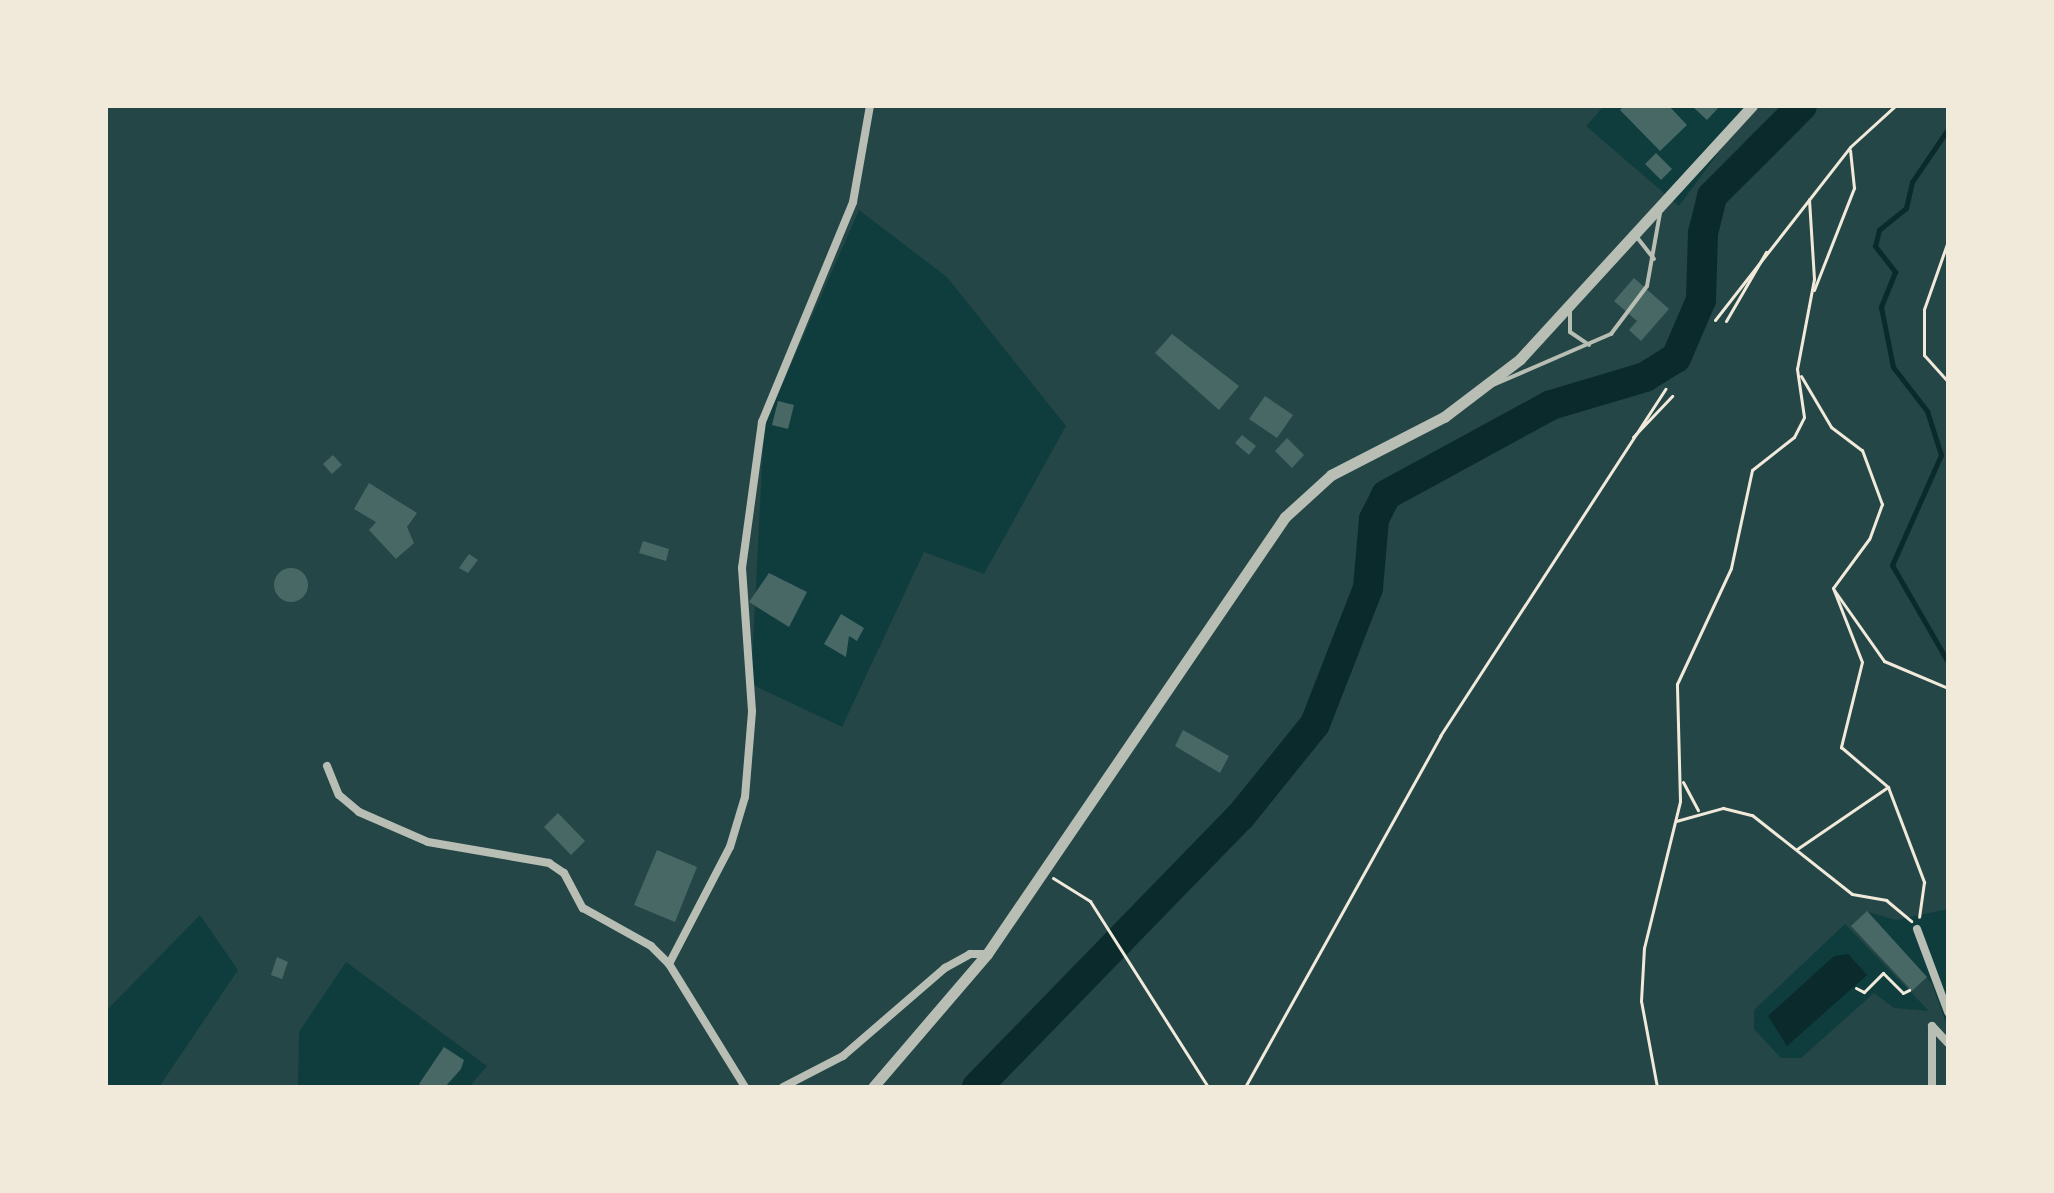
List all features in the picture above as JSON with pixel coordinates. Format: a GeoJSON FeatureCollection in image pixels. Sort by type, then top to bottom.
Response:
{"type":"FeatureCollection","features":[{"type":"Feature","properties":{"kind":"street"},"geometry":{"type":"LineString","coordinates":[[669,964],[730,847],[745,797],[752,711],[742,568],[762,422],[853,202],[870,106]]}},
{"type":"Feature","properties":{"kind":"street"},"geometry":{"type":"LineString","coordinates":[[873,1087],[987,954],[1285,517],[1331,475],[1480,390],[1570,305],[1752,106]]}},
{"type":"Feature","properties":{"kind":"street"},"geometry":{"type":"LineString","coordinates":[[327,766],[339,795],[359,812],[428,842],[549,863],[564,873],[583,908],[651,946],[669,964],[745,1087]]}},
{"type":"Feature","properties":{"kind":"street"},"geometry":{"type":"LineString","coordinates":[[1917,929],[1948,1012]]}},
{"type":"Feature","properties":{"kind":"street"},"geometry":{"type":"LineString","coordinates":[[783,1087],[843,1056],[945,968],[970,954],[987,954]]}},
{"type":"Feature","properties":{"kind":"street"},"geometry":{"type":"LineString","coordinates":[[1932,1087],[1932,1026],[1948,1043]]}},
{"type":"Feature","properties":{"kind":"lane"},"geometry":{"type":"LineString","coordinates":[[1480,390],[1611,334],[1647,286],[1664,200]]}},
{"type":"Feature","properties":{"kind":"lane"},"geometry":{"type":"LineString","coordinates":[[1635,232],[1654,259]]}},
{"type":"Feature","properties":{"kind":"lane"},"geometry":{"type":"LineString","coordinates":[[1570,305],[1570,332],[1589,345]]}},
{"type":"Feature","properties":{"kind":"path"},"geometry":{"type":"LineString","coordinates":[[1715,320],[1770,245],[1850,147],[1895,106]]}},
{"type":"Feature","properties":{"kind":"path"},"geometry":{"type":"LineString","coordinates":[[1657,1087],[1641,1001],[1644,948],[1676,821],[1681,773],[1677,684],[1731,568],[1752,470],[1794,437],[1804,417],[1797,369],[1812,293],[1854,188],[1850,147]]}},
{"type":"Feature","properties":{"kind":"path"},"geometry":{"type":"LineString","coordinates":[[1809,199],[1812,293]]}},
{"type":"Feature","properties":{"kind":"path"},"geometry":{"type":"LineString","coordinates":[[1948,241],[1924,309],[1924,355],[1948,382]]}},
{"type":"Feature","properties":{"kind":"path"},"geometry":{"type":"LineString","coordinates":[[1726,321],[1770,245]]}},
{"type":"Feature","properties":{"kind":"path"},"geometry":{"type":"LineString","coordinates":[[1948,304],[1948,345]]}},
{"type":"Feature","properties":{"kind":"path"},"geometry":{"type":"LineString","coordinates":[[1797,369],[1831,427],[1862,450],[1882,504],[1869,539],[1833,588]]}},
{"type":"Feature","properties":{"kind":"path"},"geometry":{"type":"LineString","coordinates":[[1245,1087],[1440,736],[1625,446],[1665,389]]}},
{"type":"Feature","properties":{"kind":"path"},"geometry":{"type":"LineString","coordinates":[[1625,446],[1672,396]]}},
{"type":"Feature","properties":{"kind":"path"},"geometry":{"type":"LineString","coordinates":[[1833,588],[1884,661],[1948,688]]}},
{"type":"Feature","properties":{"kind":"path"},"geometry":{"type":"LineString","coordinates":[[1833,588],[1862,662],[1841,747],[1888,787],[1924,882],[1917,929]]}},
{"type":"Feature","properties":{"kind":"path"},"geometry":{"type":"LineString","coordinates":[[1681,773],[1698,810]]}},
{"type":"Feature","properties":{"kind":"path"},"geometry":{"type":"LineString","coordinates":[[1797,849],[1888,787]]}},
{"type":"Feature","properties":{"kind":"path"},"geometry":{"type":"LineString","coordinates":[[1676,821],[1698,810],[1752,815],[1852,894],[1902,908],[1917,929]]}},
{"type":"Feature","properties":{"kind":"path"},"geometry":{"type":"LineString","coordinates":[[1042,873],[1090,901],[1208,1087]]}},
{"type":"Feature","properties":{"kind":"path"},"geometry":{"type":"LineString","coordinates":[[1856,988],[1864,992],[1883,973],[1903,993],[1909,990]]}},
{"type":"Feature","properties":{"kind":"shaded area"},"geometry":{"type":"Polygon","coordinates":[[[106,106],[1604,106],[1586,126],[1679,206],[1753,106],[1948,106],[1948,909],[1896,920],[1868,912],[1932,984],[1948,1029],[1948,1087],[469,1087],[487,1066],[346,962],[299,1032],[298,1087],[159,1087],[238,970],[200,915],[106,1011],[106,106]],[[859,210],[764,426],[751,684],[842,727],[924,552],[984,574],[1066,426],[947,277],[859,210]],[[1845,924],[1754,1010],[1754,1029],[1781,1058],[1801,1058],[1874,993],[1894,1008],[1929,1011],[1845,924]]]}},
{"type":"Feature","properties":{"kind":"shaded area"},"geometry":{"type":"Polygon","coordinates":[[[1848,954],[1867,975],[1787,1046],[1768,1016],[1834,956],[1848,954]]]}},
{"type":"Feature","properties":{"kind":"building"},"geometry":{"type":"Polygon","coordinates":[[[1624,106],[1669,106],[1687,125],[1660,151],[1620,110],[1624,106]]]}},
{"type":"Feature","properties":{"kind":"building"},"geometry":{"type":"Polygon","coordinates":[[[1692,106],[1720,106],[1707,120],[1692,106]]]}},
{"type":"Feature","properties":{"kind":"building"},"geometry":{"type":"Polygon","coordinates":[[[1656,153],[1672,169],[1661,180],[1645,164],[1656,153]]]}},
{"type":"Feature","properties":{"kind":"building"},"geometry":{"type":"Polygon","coordinates":[[[1634,278],[1669,309],[1641,341],[1629,330],[1637,321],[1614,301],[1634,278]]]}},
{"type":"Feature","properties":{"kind":"building"},"geometry":{"type":"Polygon","coordinates":[[[1172,334],[1239,386],[1219,410],[1155,353],[1172,334]]]}},
{"type":"Feature","properties":{"kind":"building"},"geometry":{"type":"Polygon","coordinates":[[[1265,396],[1293,415],[1277,438],[1249,419],[1265,396]]]}},
{"type":"Feature","properties":{"kind":"building"},"geometry":{"type":"Polygon","coordinates":[[[778,401],[794,405],[788,429],[772,425],[778,401]]]}},
{"type":"Feature","properties":{"kind":"building"},"geometry":{"type":"Polygon","coordinates":[[[1242,435],[1256,446],[1249,455],[1235,443],[1242,435]]]}},
{"type":"Feature","properties":{"kind":"building"},"geometry":{"type":"Polygon","coordinates":[[[1287,438],[1304,455],[1292,468],[1275,451],[1287,438]]]}},
{"type":"Feature","properties":{"kind":"building"},"geometry":{"type":"Polygon","coordinates":[[[333,455],[342,465],[332,474],[323,464],[333,455]]]}},
{"type":"Feature","properties":{"kind":"building"},"geometry":{"type":"Polygon","coordinates":[[[369,483],[417,513],[407,527],[414,543],[396,559],[369,530],[376,522],[354,509],[369,483]]]}},
{"type":"Feature","properties":{"kind":"building"},"geometry":{"type":"Polygon","coordinates":[[[643,541],[669,549],[666,561],[639,553],[643,541]]]}},
{"type":"Feature","properties":{"kind":"building"},"geometry":{"type":"Polygon","coordinates":[[[469,554],[478,560],[468,573],[459,568],[469,554]]]}},
{"type":"Feature","properties":{"kind":"building"},"geometry":{"type":"Polygon","coordinates":[[[291,568],[303,573],[308,585],[303,597],[291,602],[279,597],[274,585],[279,573],[291,568]]]}},
{"type":"Feature","properties":{"kind":"building"},"geometry":{"type":"Polygon","coordinates":[[[769,573],[807,592],[789,627],[749,602],[769,573]]]}},
{"type":"Feature","properties":{"kind":"building"},"geometry":{"type":"Polygon","coordinates":[[[841,614],[864,628],[857,641],[849,636],[846,657],[824,644],[841,614]]]}},
{"type":"Feature","properties":{"kind":"building"},"geometry":{"type":"Polygon","coordinates":[[[1183,730],[1229,756],[1220,773],[1175,746],[1183,730]]]}},
{"type":"Feature","properties":{"kind":"building"},"geometry":{"type":"Polygon","coordinates":[[[558,813],[585,841],[571,855],[544,827],[558,813]]]}},
{"type":"Feature","properties":{"kind":"building"},"geometry":{"type":"Polygon","coordinates":[[[657,850],[697,867],[675,922],[634,905],[657,850]]]}},
{"type":"Feature","properties":{"kind":"building"},"geometry":{"type":"Polygon","coordinates":[[[1867,911],[1927,977],[1912,991],[1851,926],[1867,911]]]}},
{"type":"Feature","properties":{"kind":"building"},"geometry":{"type":"Polygon","coordinates":[[[277,957],[288,962],[282,979],[271,975],[277,957]]]}},
{"type":"Feature","properties":{"kind":"building"},"geometry":{"type":"Polygon","coordinates":[[[444,1047],[464,1060],[461,1069],[445,1087],[424,1087],[419,1084],[444,1047]]]}},
{"type":"Feature","properties":{"kind":"waterway"},"geometry":{"type":"LineString","coordinates":[[977,1087],[1240,817],[1315,724],[1368,588],[1374,519],[1386,495],[1551,405],[1645,377],[1676,358],[1701,300],[1703,233],[1712,196],[1802,106]]}},
{"type":"Feature","properties":{"kind":"waterway"},"geometry":{"type":"LineString","coordinates":[[1948,129],[1912,182],[1906,208],[1879,230],[1875,246],[1895,272],[1881,307],[1893,367],[1927,411],[1941,455],[1892,565],[1948,662]]}}]}
